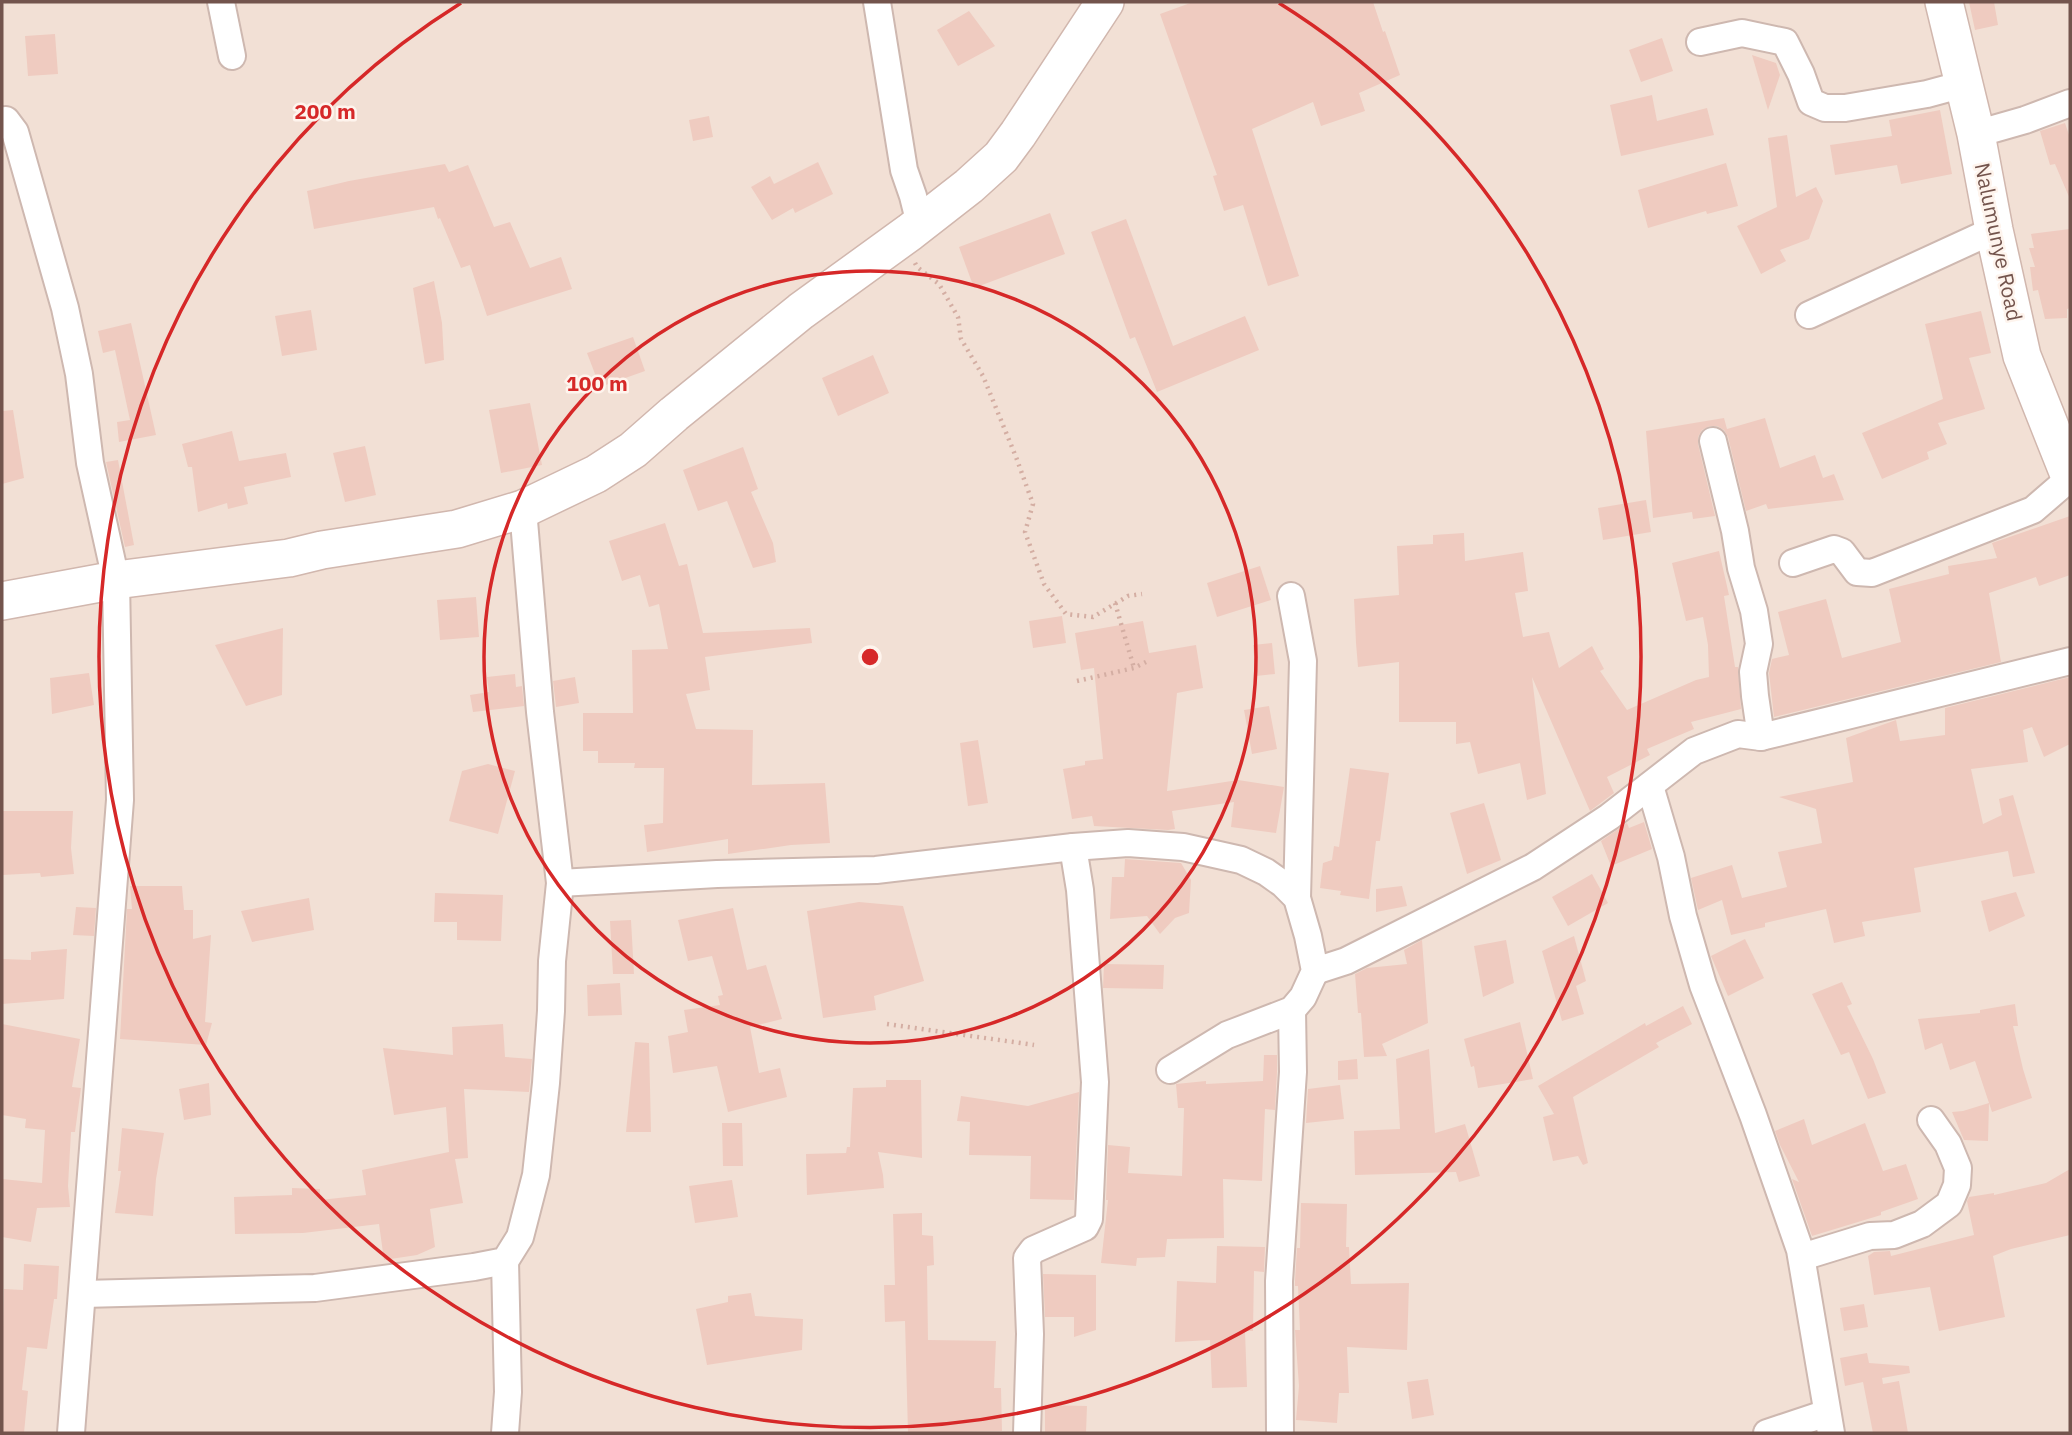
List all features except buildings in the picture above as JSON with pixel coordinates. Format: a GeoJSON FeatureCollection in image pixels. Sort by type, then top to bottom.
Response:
{"type":"FeatureCollection","features":[{"type":"Feature","properties":{"kind":"street"},"geometry":{"type":"LineString","coordinates":[[221,2],[232,56]]}},
{"type":"Feature","properties":{"kind":"street"},"geometry":{"type":"LineString","coordinates":[[877,2],[904,170],[913,196],[911,231]]}},
{"type":"Feature","properties":{"kind":"street"},"geometry":{"type":"LineString","coordinates":[[2,601],[116,580],[289,558],[457,529],[523,509],[596,474],[633,450],[801,311],[911,231],[1001,157],[1105,2]]}},
{"type":"Feature","properties":{"kind":"street","name":"Nalumunye Road"},"geometry":{"type":"LineString","coordinates":[[1944,2],[1976,134],[2022,356],[2070,478]]}},
{"type":"Feature","properties":{"kind":"street"},"geometry":{"type":"LineString","coordinates":[[1700,42],[1742,33],[1785,42],[1811,102],[1825,108],[1927,94],[1964,84]]}},
{"type":"Feature","properties":{"kind":"street"},"geometry":{"type":"LineString","coordinates":[[1976,134],[2070,103]]}},
{"type":"Feature","properties":{"kind":"street"},"geometry":{"type":"LineString","coordinates":[[6,120],[15,132],[65,307],[79,374],[90,463],[116,580],[120,800],[71,1433]]}},
{"type":"Feature","properties":{"kind":"street"},"geometry":{"type":"LineString","coordinates":[[1809,315],[1994,230]]}},
{"type":"Feature","properties":{"kind":"street"},"geometry":{"type":"LineString","coordinates":[[1713,441],[1735,531],[1741,568],[1754,611],[1759,644],[1753,672],[1761,737]]}},
{"type":"Feature","properties":{"kind":"street"},"geometry":{"type":"LineString","coordinates":[[1793,564],[1833,549],[1842,552],[1857,572],[1872,573],[2033,510],[2070,478]]}},
{"type":"Feature","properties":{"kind":"street"},"geometry":{"type":"LineString","coordinates":[[505,1433],[508,1392],[505,1261],[520,1237],[536,1175],[546,1083],[552,961],[560,883],[540,712],[523,509]]}},
{"type":"Feature","properties":{"kind":"street"},"geometry":{"type":"LineString","coordinates":[[1170,1070],[1227,1035],[1292,1010],[1303,997],[1315,971],[1297,898],[1303,661],[1290,596]]}},
{"type":"Feature","properties":{"kind":"street"},"geometry":{"type":"LineString","coordinates":[[1315,971],[1346,961],[1533,867],[1609,817],[1694,751],[1738,734],[1761,737],[2070,661]]}},
{"type":"Feature","properties":{"kind":"street"},"geometry":{"type":"LineString","coordinates":[[1650,786],[1671,857],[1682,916],[1703,985],[1753,1115],[1802,1257],[1829,1423],[1767,1433]]}},
{"type":"Feature","properties":{"kind":"street"},"geometry":{"type":"LineString","coordinates":[[560,883],[717,874],[876,870],[1073,846],[1128,843],[1169,846],[1241,860],[1266,872],[1297,898]]}},
{"type":"Feature","properties":{"kind":"street"},"geometry":{"type":"LineString","coordinates":[[1027,1433],[1030,1334],[1027,1258],[1033,1250],[1085,1227],[1089,1219],[1095,1082],[1080,890],[1073,846]]}},
{"type":"Feature","properties":{"kind":"street"},"geometry":{"type":"LineString","coordinates":[[1280,1433],[1279,1281],[1293,1072],[1292,1010]]}},
{"type":"Feature","properties":{"kind":"street"},"geometry":{"type":"LineString","coordinates":[[1802,1257],[1870,1236],[1895,1235],[1922,1224],[1949,1205],[1957,1185],[1958,1168],[1948,1144],[1931,1120]]}},
{"type":"Feature","properties":{"kind":"street"},"geometry":{"type":"LineString","coordinates":[[83,1294],[315,1288],[505,1261]]}},
{"type":"Feature","properties":{"kind":"path"},"geometry":{"type":"LineString","coordinates":[[911,231],[917,267],[939,284],[958,317],[961,339],[988,387],[1033,504],[1025,532],[1044,584],[1066,614],[1093,617],[1128,596],[1142,594]]}},
{"type":"Feature","properties":{"kind":"path"},"geometry":{"type":"LineString","coordinates":[[1115,603],[1134,668]]}},
{"type":"Feature","properties":{"kind":"path"},"geometry":{"type":"LineString","coordinates":[[1077,681],[1134,668],[1146,662]]}},
{"type":"Feature","properties":{"kind":"path"},"geometry":{"type":"LineString","coordinates":[[887,1024],[1034,1045]]}},
{"type":"Feature","properties":{"kind":"shaded area"},"geometry":{"type":"Polygon","coordinates":[[[2,2],[2070,2],[2070,1433],[2,1433],[2,2]]]}}]}
